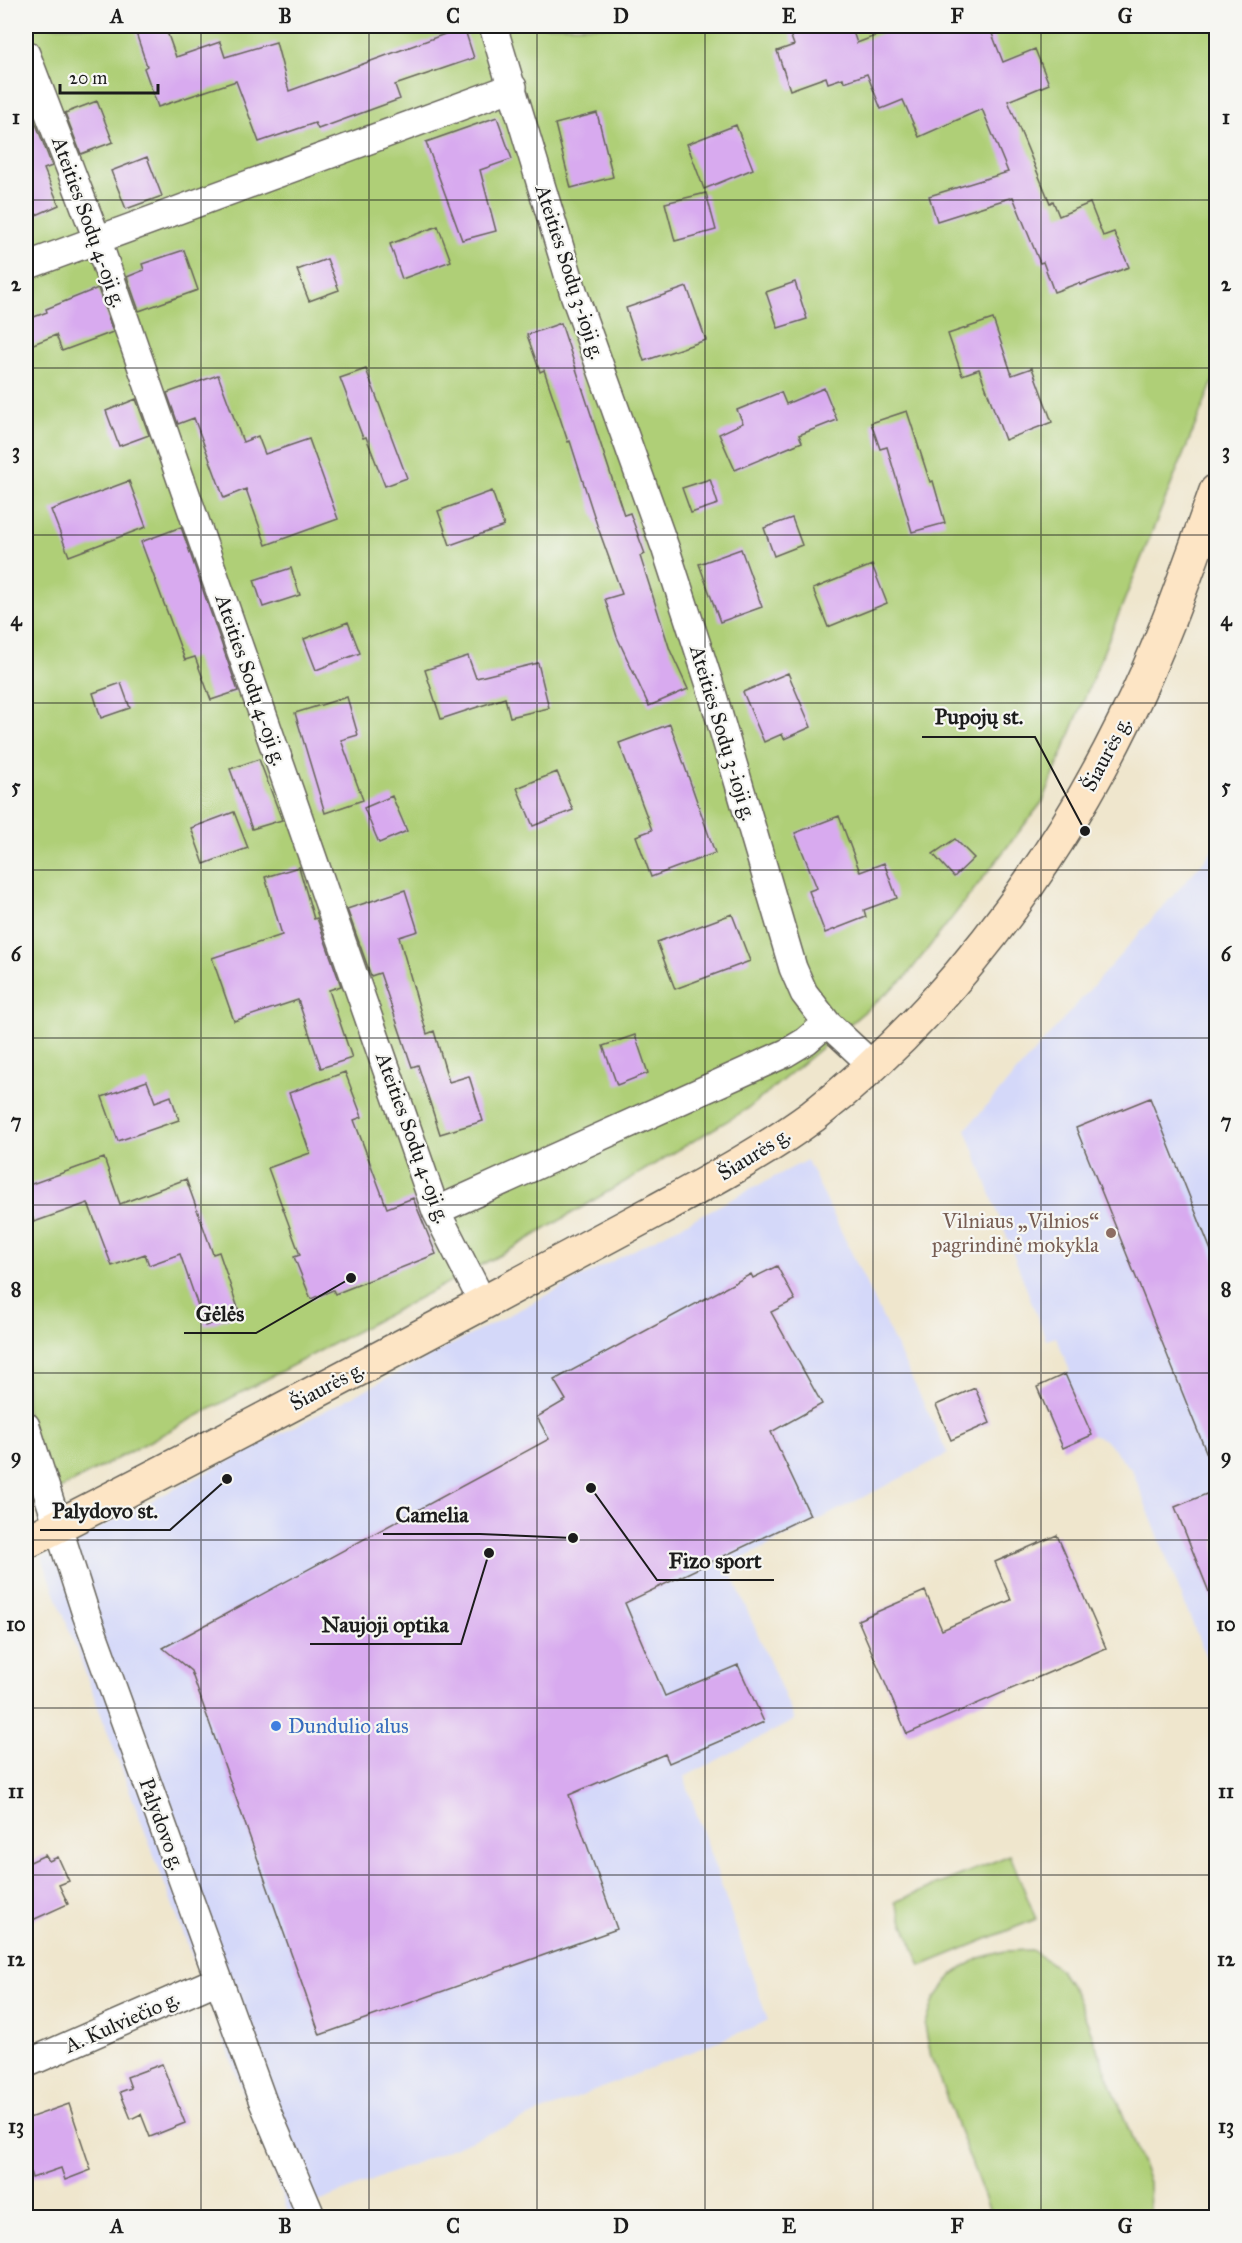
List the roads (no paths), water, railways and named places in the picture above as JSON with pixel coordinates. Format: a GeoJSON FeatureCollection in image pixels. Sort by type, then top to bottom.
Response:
{"type":"FeatureCollection","features":[{"type":"Feature","properties":{"kind":"main road","name":"Šiaurės g."},"geometry":{"type":"LineString","coordinates":[[26,1542],[354,1373],[695,1190],[749,1158],[813,1115],[872,1065],[927,1011],[995,930],[1045,860],[1085,796],[1125,721],[1164,630],[1216,491]]}},
{"type":"Feature","properties":{"kind":"street","name":"Ateities Sodų 3-ioji g."},"geometry":{"type":"LineString","coordinates":[[493,26],[574,294],[666,550],[709,682],[789,958],[804,993],[827,1023],[872,1065]]}},
{"type":"Feature","properties":{"kind":"street","name":"Ateities Sodų 4-oji g."},"geometry":{"type":"LineString","coordinates":[[26,54],[97,239],[436,1211],[483,1303]]}},
{"type":"Feature","properties":{"kind":"street"},"geometry":{"type":"LineString","coordinates":[[26,266],[513,87]]}},
{"type":"Feature","properties":{"kind":"street"},"geometry":{"type":"LineString","coordinates":[[436,1211],[786,1053],[806,1041],[827,1023]]}},
{"type":"Feature","properties":{"kind":"street","name":"Palydovo g."},"geometry":{"type":"LineString","coordinates":[[26,1426],[86,1614],[218,1980],[263,2102],[312,2217]]}},
{"type":"Feature","properties":{"kind":"street","name":"A. Kulviečio g."},"geometry":{"type":"LineString","coordinates":[[26,2064],[218,1980]]}},
{"type":"Feature","properties":{"kind":"place","name":"Pupojų st."},"geometry":{"type":"Point","coordinates":[1085,831]}},
{"type":"Feature","properties":{"kind":"place","name":"Vilniaus „Vilnios“ pagrindinė mokykla"},"geometry":{"type":"Point","coordinates":[1111,1233]}},
{"type":"Feature","properties":{"kind":"place","name":"Gėlės"},"geometry":{"type":"Point","coordinates":[351,1278]}},
{"type":"Feature","properties":{"kind":"place","name":"Palydovo st."},"geometry":{"type":"Point","coordinates":[227,1479]}},
{"type":"Feature","properties":{"kind":"place","name":"Fizo sport"},"geometry":{"type":"Point","coordinates":[591,1488]}},
{"type":"Feature","properties":{"kind":"place","name":"Camelia"},"geometry":{"type":"Point","coordinates":[573,1538]}},
{"type":"Feature","properties":{"kind":"place","name":"Naujoji optika"},"geometry":{"type":"Point","coordinates":[489,1553]}},
{"type":"Feature","properties":{"kind":"place","name":"Dundulio alus"},"geometry":{"type":"Point","coordinates":[276,1726]}}]}
